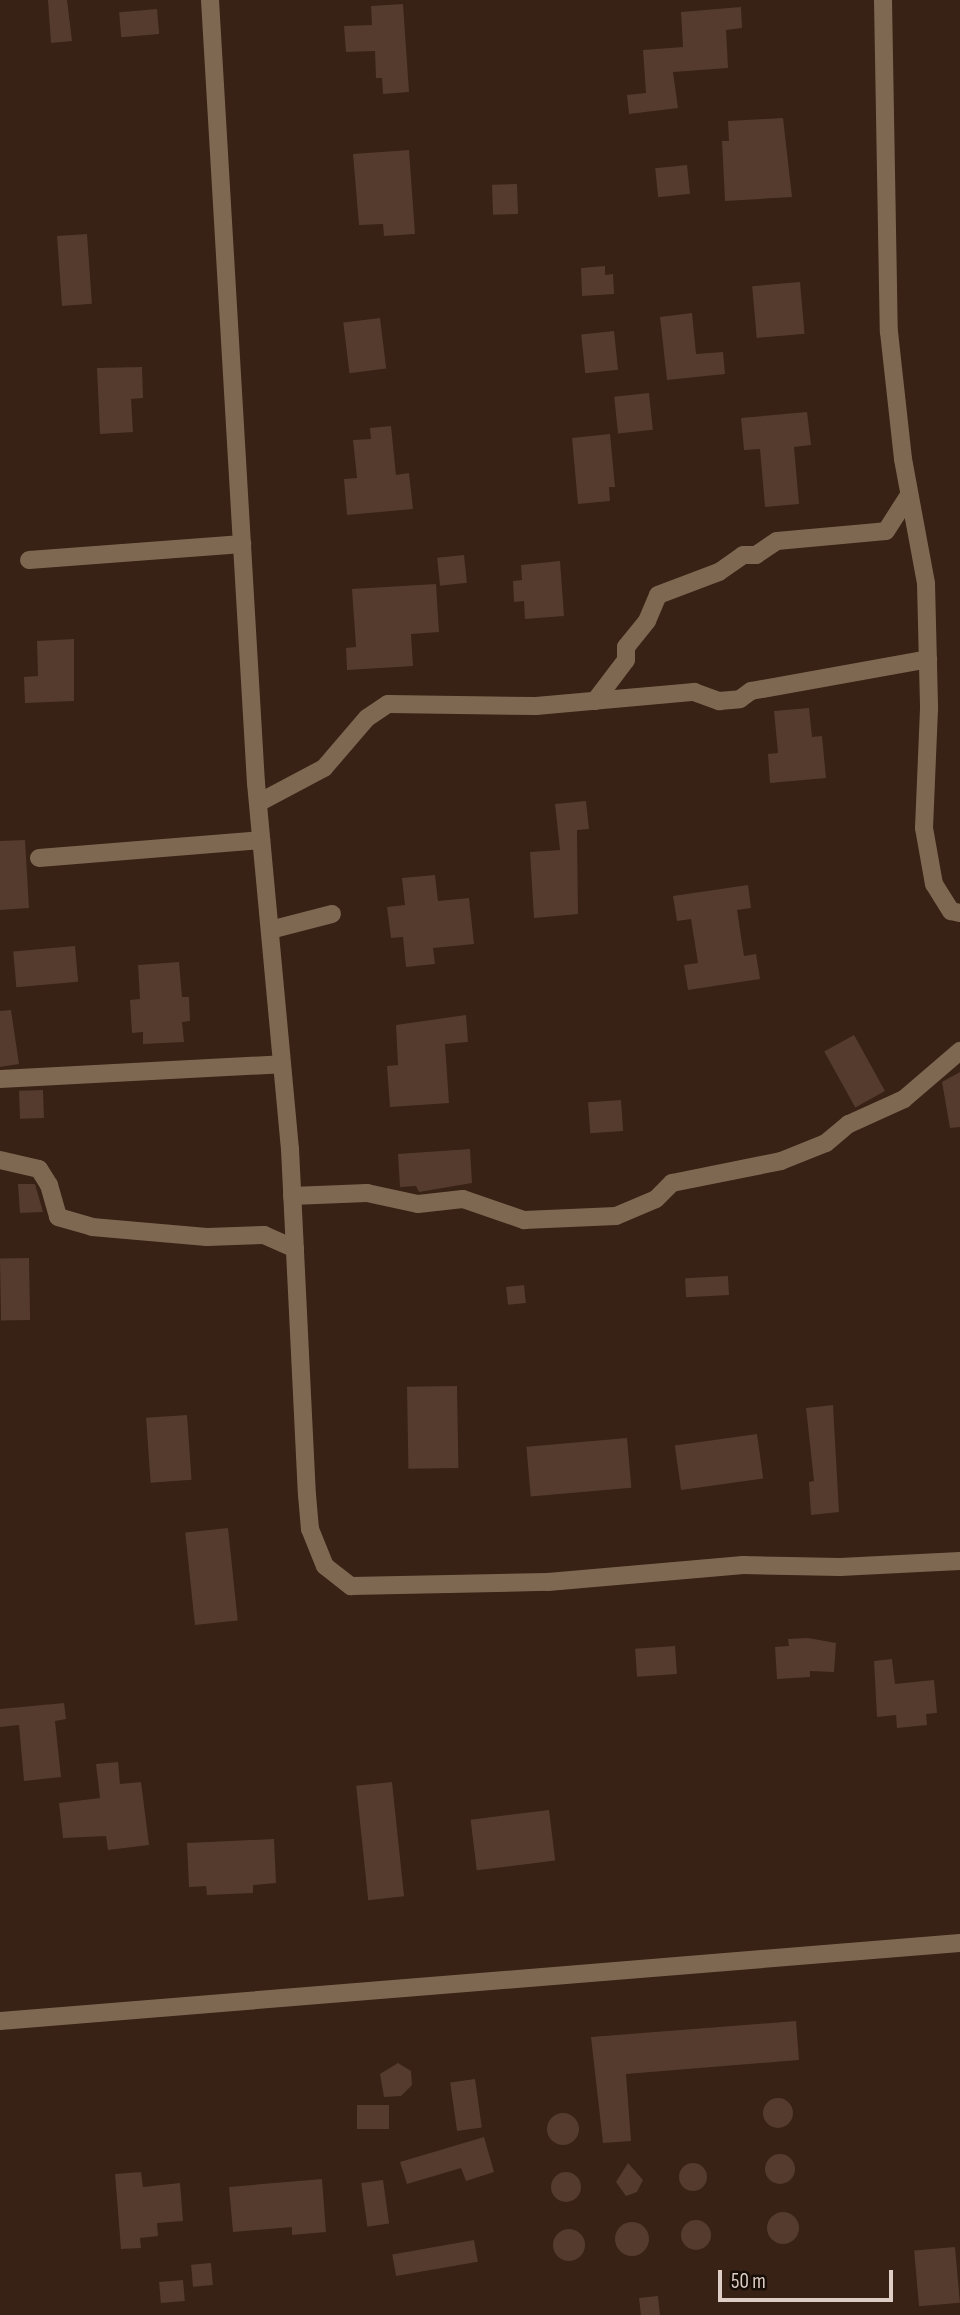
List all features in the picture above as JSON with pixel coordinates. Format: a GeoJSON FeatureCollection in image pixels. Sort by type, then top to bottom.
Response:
{"type":"FeatureCollection","features":[{"type":"Feature","properties":{"kind":"street"},"geometry":{"type":"LineString","coordinates":[[210,0],[258,803],[292,1196],[310,1528],[325,1566],[351,1586],[548,1583],[743,1565],[840,1567],[960,1561]]}},
{"type":"Feature","properties":{"kind":"street"},"geometry":{"type":"LineString","coordinates":[[883,0],[889,332],[909,495],[926,583],[928,659],[924,828],[934,884],[951,911],[960,913]]}},
{"type":"Feature","properties":{"kind":"street"},"geometry":{"type":"LineString","coordinates":[[594,701],[626,660],[626,647],[647,621],[658,595],[719,572],[743,555],[756,555],[777,541],[886,531],[909,495]]}},
{"type":"Feature","properties":{"kind":"street"},"geometry":{"type":"LineString","coordinates":[[29,560],[242,544]]}},
{"type":"Feature","properties":{"kind":"street"},"geometry":{"type":"LineString","coordinates":[[258,803],[324,768],[367,718],[388,704],[536,706],[694,692],[719,701],[740,699],[751,691],[928,659]]}},
{"type":"Feature","properties":{"kind":"street"},"geometry":{"type":"LineString","coordinates":[[40,858],[261,840]]}},
{"type":"Feature","properties":{"kind":"street"},"geometry":{"type":"LineString","coordinates":[[270,930],[332,914]]}},
{"type":"Feature","properties":{"kind":"street"},"geometry":{"type":"LineString","coordinates":[[292,1196],[367,1193],[418,1204],[463,1199],[524,1220],[616,1216],[656,1199],[672,1183],[781,1161],[826,1143],[849,1124],[904,1099],[960,1051]]}},
{"type":"Feature","properties":{"kind":"street"},"geometry":{"type":"LineString","coordinates":[[0,1079],[282,1064]]}},
{"type":"Feature","properties":{"kind":"street"},"geometry":{"type":"LineString","coordinates":[[0,1160],[39,1169],[50,1185],[58,1217],[92,1227],[207,1237],[264,1235],[295,1249]]}},
{"type":"Feature","properties":{"kind":"street"},"geometry":{"type":"LineString","coordinates":[[0,2021],[960,1943]]}},
{"type":"Feature","properties":{"kind":"building"},"geometry":{"type":"Polygon","coordinates":[[[48,0],[67,0],[72,41],[51,43],[48,0]]]}},
{"type":"Feature","properties":{"kind":"building"},"geometry":{"type":"Polygon","coordinates":[[[403,4],[409,92],[383,94],[382,78],[376,78],[375,51],[346,52],[344,26],[372,25],[371,6],[403,4]]]}},
{"type":"Feature","properties":{"kind":"building"},"geometry":{"type":"Polygon","coordinates":[[[741,7],[742,28],[726,30],[728,68],[673,72],[678,108],[629,114],[627,95],[646,93],[643,50],[683,47],[681,12],[741,7]]]}},
{"type":"Feature","properties":{"kind":"building"},"geometry":{"type":"Polygon","coordinates":[[[157,9],[159,34],[121,37],[119,12],[157,9]]]}},
{"type":"Feature","properties":{"kind":"building"},"geometry":{"type":"Polygon","coordinates":[[[783,118],[792,197],[725,201],[722,141],[729,141],[728,121],[783,118]]]}},
{"type":"Feature","properties":{"kind":"building"},"geometry":{"type":"Polygon","coordinates":[[[409,150],[415,234],[384,236],[383,224],[359,225],[353,154],[409,150]]]}},
{"type":"Feature","properties":{"kind":"building"},"geometry":{"type":"Polygon","coordinates":[[[687,165],[690,194],[658,197],[655,168],[687,165]]]}},
{"type":"Feature","properties":{"kind":"building"},"geometry":{"type":"Polygon","coordinates":[[[517,184],[518,214],[493,215],[492,185],[517,184]]]}},
{"type":"Feature","properties":{"kind":"building"},"geometry":{"type":"Polygon","coordinates":[[[87,234],[92,304],[62,306],[57,236],[87,234]]]}},
{"type":"Feature","properties":{"kind":"building"},"geometry":{"type":"Polygon","coordinates":[[[605,266],[605,275],[613,274],[614,294],[582,296],[581,268],[605,266]]]}},
{"type":"Feature","properties":{"kind":"building"},"geometry":{"type":"Polygon","coordinates":[[[800,282],[805,334],[757,338],[752,286],[800,282]]]}},
{"type":"Feature","properties":{"kind":"building"},"geometry":{"type":"Polygon","coordinates":[[[692,313],[696,354],[723,352],[725,374],[667,380],[660,317],[692,313]]]}},
{"type":"Feature","properties":{"kind":"building"},"geometry":{"type":"Polygon","coordinates":[[[380,318],[386,369],[349,373],[343,323],[380,318]]]}},
{"type":"Feature","properties":{"kind":"building"},"geometry":{"type":"Polygon","coordinates":[[[614,331],[618,370],[585,373],[581,334],[614,331]]]}},
{"type":"Feature","properties":{"kind":"building"},"geometry":{"type":"Polygon","coordinates":[[[142,367],[143,398],[131,399],[133,432],[100,434],[97,368],[142,367]]]}},
{"type":"Feature","properties":{"kind":"building"},"geometry":{"type":"Polygon","coordinates":[[[649,393],[653,430],[618,433],[614,397],[649,393]]]}},
{"type":"Feature","properties":{"kind":"building"},"geometry":{"type":"Polygon","coordinates":[[[807,412],[811,445],[794,447],[799,504],[765,507],[760,449],[744,450],[741,418],[807,412]]]}},
{"type":"Feature","properties":{"kind":"building"},"geometry":{"type":"Polygon","coordinates":[[[391,426],[396,475],[409,473],[413,509],[347,515],[344,479],[357,478],[353,440],[371,439],[370,428],[391,426]]]}},
{"type":"Feature","properties":{"kind":"building"},"geometry":{"type":"Polygon","coordinates":[[[610,434],[615,487],[609,487],[610,501],[578,504],[572,438],[610,434]]]}},
{"type":"Feature","properties":{"kind":"building"},"geometry":{"type":"Polygon","coordinates":[[[464,555],[467,583],[440,586],[437,558],[464,555]]]}},
{"type":"Feature","properties":{"kind":"building"},"geometry":{"type":"Polygon","coordinates":[[[560,561],[564,616],[525,619],[524,601],[514,602],[513,581],[522,580],[521,565],[560,561]]]}},
{"type":"Feature","properties":{"kind":"building"},"geometry":{"type":"Polygon","coordinates":[[[436,584],[439,632],[411,634],[413,666],[347,670],[346,648],[356,647],[352,589],[436,584]]]}},
{"type":"Feature","properties":{"kind":"building"},"geometry":{"type":"Polygon","coordinates":[[[74,639],[74,701],[25,703],[24,677],[38,676],[37,641],[74,639]]]}},
{"type":"Feature","properties":{"kind":"building"},"geometry":{"type":"Polygon","coordinates":[[[809,708],[812,737],[822,736],[826,778],[770,783],[768,754],[778,753],[774,711],[809,708]]]}},
{"type":"Feature","properties":{"kind":"building"},"geometry":{"type":"Polygon","coordinates":[[[586,801],[589,829],[577,830],[578,914],[534,918],[530,852],[560,850],[555,804],[586,801]]]}},
{"type":"Feature","properties":{"kind":"building"},"geometry":{"type":"Polygon","coordinates":[[[25,840],[29,908],[0,910],[0,841],[25,840]]]}},
{"type":"Feature","properties":{"kind":"building"},"geometry":{"type":"Polygon","coordinates":[[[435,875],[438,901],[469,898],[474,944],[433,948],[435,964],[406,967],[403,937],[391,938],[387,907],[405,905],[402,878],[435,875]]]}},
{"type":"Feature","properties":{"kind":"building"},"geometry":{"type":"Polygon","coordinates":[[[748,885],[751,908],[737,910],[744,956],[756,954],[760,979],[688,990],[684,965],[698,963],[691,919],[677,921],[673,896],[748,885]]]}},
{"type":"Feature","properties":{"kind":"building"},"geometry":{"type":"Polygon","coordinates":[[[75,946],[78,982],[16,987],[13,951],[75,946]]]}},
{"type":"Feature","properties":{"kind":"building"},"geometry":{"type":"Polygon","coordinates":[[[179,962],[182,997],[189,997],[190,1021],[182,1022],[184,1042],[143,1044],[143,1032],[132,1033],[130,1000],[140,999],[138,965],[179,962]]]}},
{"type":"Feature","properties":{"kind":"building"},"geometry":{"type":"Polygon","coordinates":[[[11,1010],[19,1064],[0,1067],[0,1011],[11,1010]]]}},
{"type":"Feature","properties":{"kind":"building"},"geometry":{"type":"Polygon","coordinates":[[[466,1015],[468,1042],[445,1044],[449,1103],[390,1107],[387,1066],[398,1065],[396,1025],[466,1015]]]}},
{"type":"Feature","properties":{"kind":"building"},"geometry":{"type":"Polygon","coordinates":[[[854,1035],[885,1091],[855,1107],[824,1051],[854,1035]]]}},
{"type":"Feature","properties":{"kind":"building"},"geometry":{"type":"Polygon","coordinates":[[[960,1072],[960,1127],[950,1128],[942,1082],[960,1072]]]}},
{"type":"Feature","properties":{"kind":"building"},"geometry":{"type":"Polygon","coordinates":[[[43,1090],[44,1118],[20,1119],[19,1091],[43,1090]]]}},
{"type":"Feature","properties":{"kind":"building"},"geometry":{"type":"Polygon","coordinates":[[[621,1100],[623,1131],[590,1133],[588,1102],[621,1100]]]}},
{"type":"Feature","properties":{"kind":"building"},"geometry":{"type":"Polygon","coordinates":[[[470,1149],[472,1183],[419,1192],[416,1186],[400,1187],[398,1154],[470,1149]]]}},
{"type":"Feature","properties":{"kind":"building"},"geometry":{"type":"Polygon","coordinates":[[[18,1184],[35,1184],[43,1212],[20,1213],[18,1184]]]}},
{"type":"Feature","properties":{"kind":"building"},"geometry":{"type":"Polygon","coordinates":[[[29,1258],[30,1320],[1,1320],[0,1259],[29,1258]]]}},
{"type":"Feature","properties":{"kind":"building"},"geometry":{"type":"Polygon","coordinates":[[[728,1276],[729,1295],[686,1297],[685,1278],[728,1276]]]}},
{"type":"Feature","properties":{"kind":"building"},"geometry":{"type":"Polygon","coordinates":[[[524,1285],[526,1303],[508,1305],[506,1287],[524,1285]]]}},
{"type":"Feature","properties":{"kind":"building"},"geometry":{"type":"Polygon","coordinates":[[[457,1386],[458,1468],[408,1469],[407,1387],[457,1386]]]}},
{"type":"Feature","properties":{"kind":"building"},"geometry":{"type":"Polygon","coordinates":[[[833,1405],[839,1512],[811,1515],[809,1482],[814,1481],[806,1408],[833,1405]]]}},
{"type":"Feature","properties":{"kind":"building"},"geometry":{"type":"Polygon","coordinates":[[[187,1415],[192,1480],[151,1483],[146,1418],[187,1415]]]}},
{"type":"Feature","properties":{"kind":"building"},"geometry":{"type":"Polygon","coordinates":[[[757,1434],[763,1479],[681,1490],[675,1446],[757,1434]]]}},
{"type":"Feature","properties":{"kind":"building"},"geometry":{"type":"Polygon","coordinates":[[[627,1438],[631,1488],[531,1497],[526,1447],[627,1438]]]}},
{"type":"Feature","properties":{"kind":"building"},"geometry":{"type":"Polygon","coordinates":[[[228,1528],[238,1620],[195,1625],[185,1532],[228,1528]]]}},
{"type":"Feature","properties":{"kind":"building"},"geometry":{"type":"Polygon","coordinates":[[[808,1638],[836,1643],[834,1672],[810,1671],[810,1677],[777,1679],[775,1647],[789,1646],[788,1639],[808,1638]]]}},
{"type":"Feature","properties":{"kind":"building"},"geometry":{"type":"Polygon","coordinates":[[[675,1646],[677,1674],[637,1677],[635,1649],[675,1646]]]}},
{"type":"Feature","properties":{"kind":"building"},"geometry":{"type":"Polygon","coordinates":[[[892,1659],[895,1684],[934,1680],[937,1713],[926,1714],[927,1725],[897,1728],[896,1715],[877,1717],[874,1661],[892,1659]]]}},
{"type":"Feature","properties":{"kind":"building"},"geometry":{"type":"Polygon","coordinates":[[[64,1703],[66,1719],[55,1721],[61,1777],[24,1781],[19,1725],[0,1727],[0,1709],[64,1703]]]}},
{"type":"Feature","properties":{"kind":"building"},"geometry":{"type":"Polygon","coordinates":[[[118,1762],[120,1784],[141,1782],[149,1845],[108,1850],[106,1836],[63,1838],[59,1803],[100,1798],[96,1764],[118,1762]]]}},
{"type":"Feature","properties":{"kind":"building"},"geometry":{"type":"Polygon","coordinates":[[[392,1782],[404,1896],[368,1900],[356,1786],[392,1782]]]}},
{"type":"Feature","properties":{"kind":"building"},"geometry":{"type":"Polygon","coordinates":[[[549,1810],[555,1861],[477,1870],[471,1820],[549,1810]]]}},
{"type":"Feature","properties":{"kind":"building"},"geometry":{"type":"Polygon","coordinates":[[[274,1839],[276,1883],[253,1885],[253,1893],[207,1895],[206,1886],[189,1887],[187,1843],[274,1839]]]}},
{"type":"Feature","properties":{"kind":"building"},"geometry":{"type":"Polygon","coordinates":[[[796,2021],[799,2060],[626,2074],[631,2141],[603,2143],[591,2037],[796,2021]]]}},
{"type":"Feature","properties":{"kind":"building"},"geometry":{"type":"Polygon","coordinates":[[[398,2063],[411,2071],[412,2085],[401,2096],[384,2097],[380,2074],[398,2063]]]}},
{"type":"Feature","properties":{"kind":"building"},"geometry":{"type":"Polygon","coordinates":[[[475,2079],[482,2128],[457,2131],[450,2082],[475,2079]]]}},
{"type":"Feature","properties":{"kind":"building"},"geometry":{"type":"Polygon","coordinates":[[[778,2098],[788,2103],[793,2113],[788,2123],[778,2128],[768,2123],[763,2113],[768,2103],[778,2098]]]}},
{"type":"Feature","properties":{"kind":"building"},"geometry":{"type":"Polygon","coordinates":[[[357,2105],[389,2105],[389,2129],[357,2129],[357,2105]]]}},
{"type":"Feature","properties":{"kind":"building"},"geometry":{"type":"Polygon","coordinates":[[[563,2113],[575,2117],[579,2129],[575,2141],[563,2145],[551,2141],[547,2129],[551,2117],[563,2113]]]}},
{"type":"Feature","properties":{"kind":"building"},"geometry":{"type":"Polygon","coordinates":[[[484,2137],[494,2172],[466,2181],[461,2168],[407,2184],[400,2162],[484,2137]]]}},
{"type":"Feature","properties":{"kind":"building"},"geometry":{"type":"Polygon","coordinates":[[[780,2154],[791,2158],[795,2169],[791,2180],[780,2184],[769,2180],[765,2169],[769,2158],[780,2154]]]}},
{"type":"Feature","properties":{"kind":"building"},"geometry":{"type":"Polygon","coordinates":[[[628,2163],[643,2180],[637,2192],[626,2196],[616,2182],[628,2163]]]}},
{"type":"Feature","properties":{"kind":"building"},"geometry":{"type":"Polygon","coordinates":[[[693,2163],[703,2167],[707,2177],[703,2187],[693,2191],[683,2187],[679,2177],[683,2167],[693,2163]]]}},
{"type":"Feature","properties":{"kind":"building"},"geometry":{"type":"Polygon","coordinates":[[[141,2172],[143,2187],[180,2183],[183,2221],[157,2223],[158,2236],[140,2238],[141,2248],[121,2249],[115,2174],[141,2172]]]}},
{"type":"Feature","properties":{"kind":"building"},"geometry":{"type":"Polygon","coordinates":[[[566,2172],[577,2176],[581,2187],[577,2198],[566,2202],[555,2198],[551,2187],[555,2176],[566,2172]]]}},
{"type":"Feature","properties":{"kind":"building"},"geometry":{"type":"Polygon","coordinates":[[[322,2179],[326,2232],[292,2235],[292,2227],[233,2232],[229,2187],[322,2179]]]}},
{"type":"Feature","properties":{"kind":"building"},"geometry":{"type":"Polygon","coordinates":[[[383,2180],[389,2224],[367,2227],[361,2183],[383,2180]]]}},
{"type":"Feature","properties":{"kind":"building"},"geometry":{"type":"Polygon","coordinates":[[[783,2212],[794,2217],[799,2228],[794,2239],[783,2244],[772,2239],[767,2228],[772,2217],[783,2212]]]}},
{"type":"Feature","properties":{"kind":"building"},"geometry":{"type":"Polygon","coordinates":[[[696,2220],[707,2224],[711,2235],[707,2246],[696,2250],[685,2246],[681,2235],[685,2224],[696,2220]]]}},
{"type":"Feature","properties":{"kind":"building"},"geometry":{"type":"Polygon","coordinates":[[[632,2222],[644,2227],[649,2239],[644,2251],[632,2256],[620,2251],[615,2239],[620,2227],[632,2222]]]}},
{"type":"Feature","properties":{"kind":"building"},"geometry":{"type":"Polygon","coordinates":[[[569,2229],[580,2234],[585,2245],[580,2256],[569,2261],[558,2256],[553,2245],[558,2234],[569,2229]]]}},
{"type":"Feature","properties":{"kind":"building"},"geometry":{"type":"Polygon","coordinates":[[[474,2240],[478,2262],[396,2276],[392,2254],[474,2240]]]}},
{"type":"Feature","properties":{"kind":"building"},"geometry":{"type":"Polygon","coordinates":[[[955,2247],[960,2303],[919,2306],[914,2251],[955,2247]]]}},
{"type":"Feature","properties":{"kind":"building"},"geometry":{"type":"Polygon","coordinates":[[[211,2263],[213,2285],[193,2287],[191,2265],[211,2263]]]}},
{"type":"Feature","properties":{"kind":"building"},"geometry":{"type":"Polygon","coordinates":[[[183,2280],[185,2301],[161,2303],[159,2282],[183,2280]]]}},
{"type":"Feature","properties":{"kind":"building"},"geometry":{"type":"Polygon","coordinates":[[[658,2296],[660,2315],[641,2315],[639,2298],[658,2296]]]}}]}
